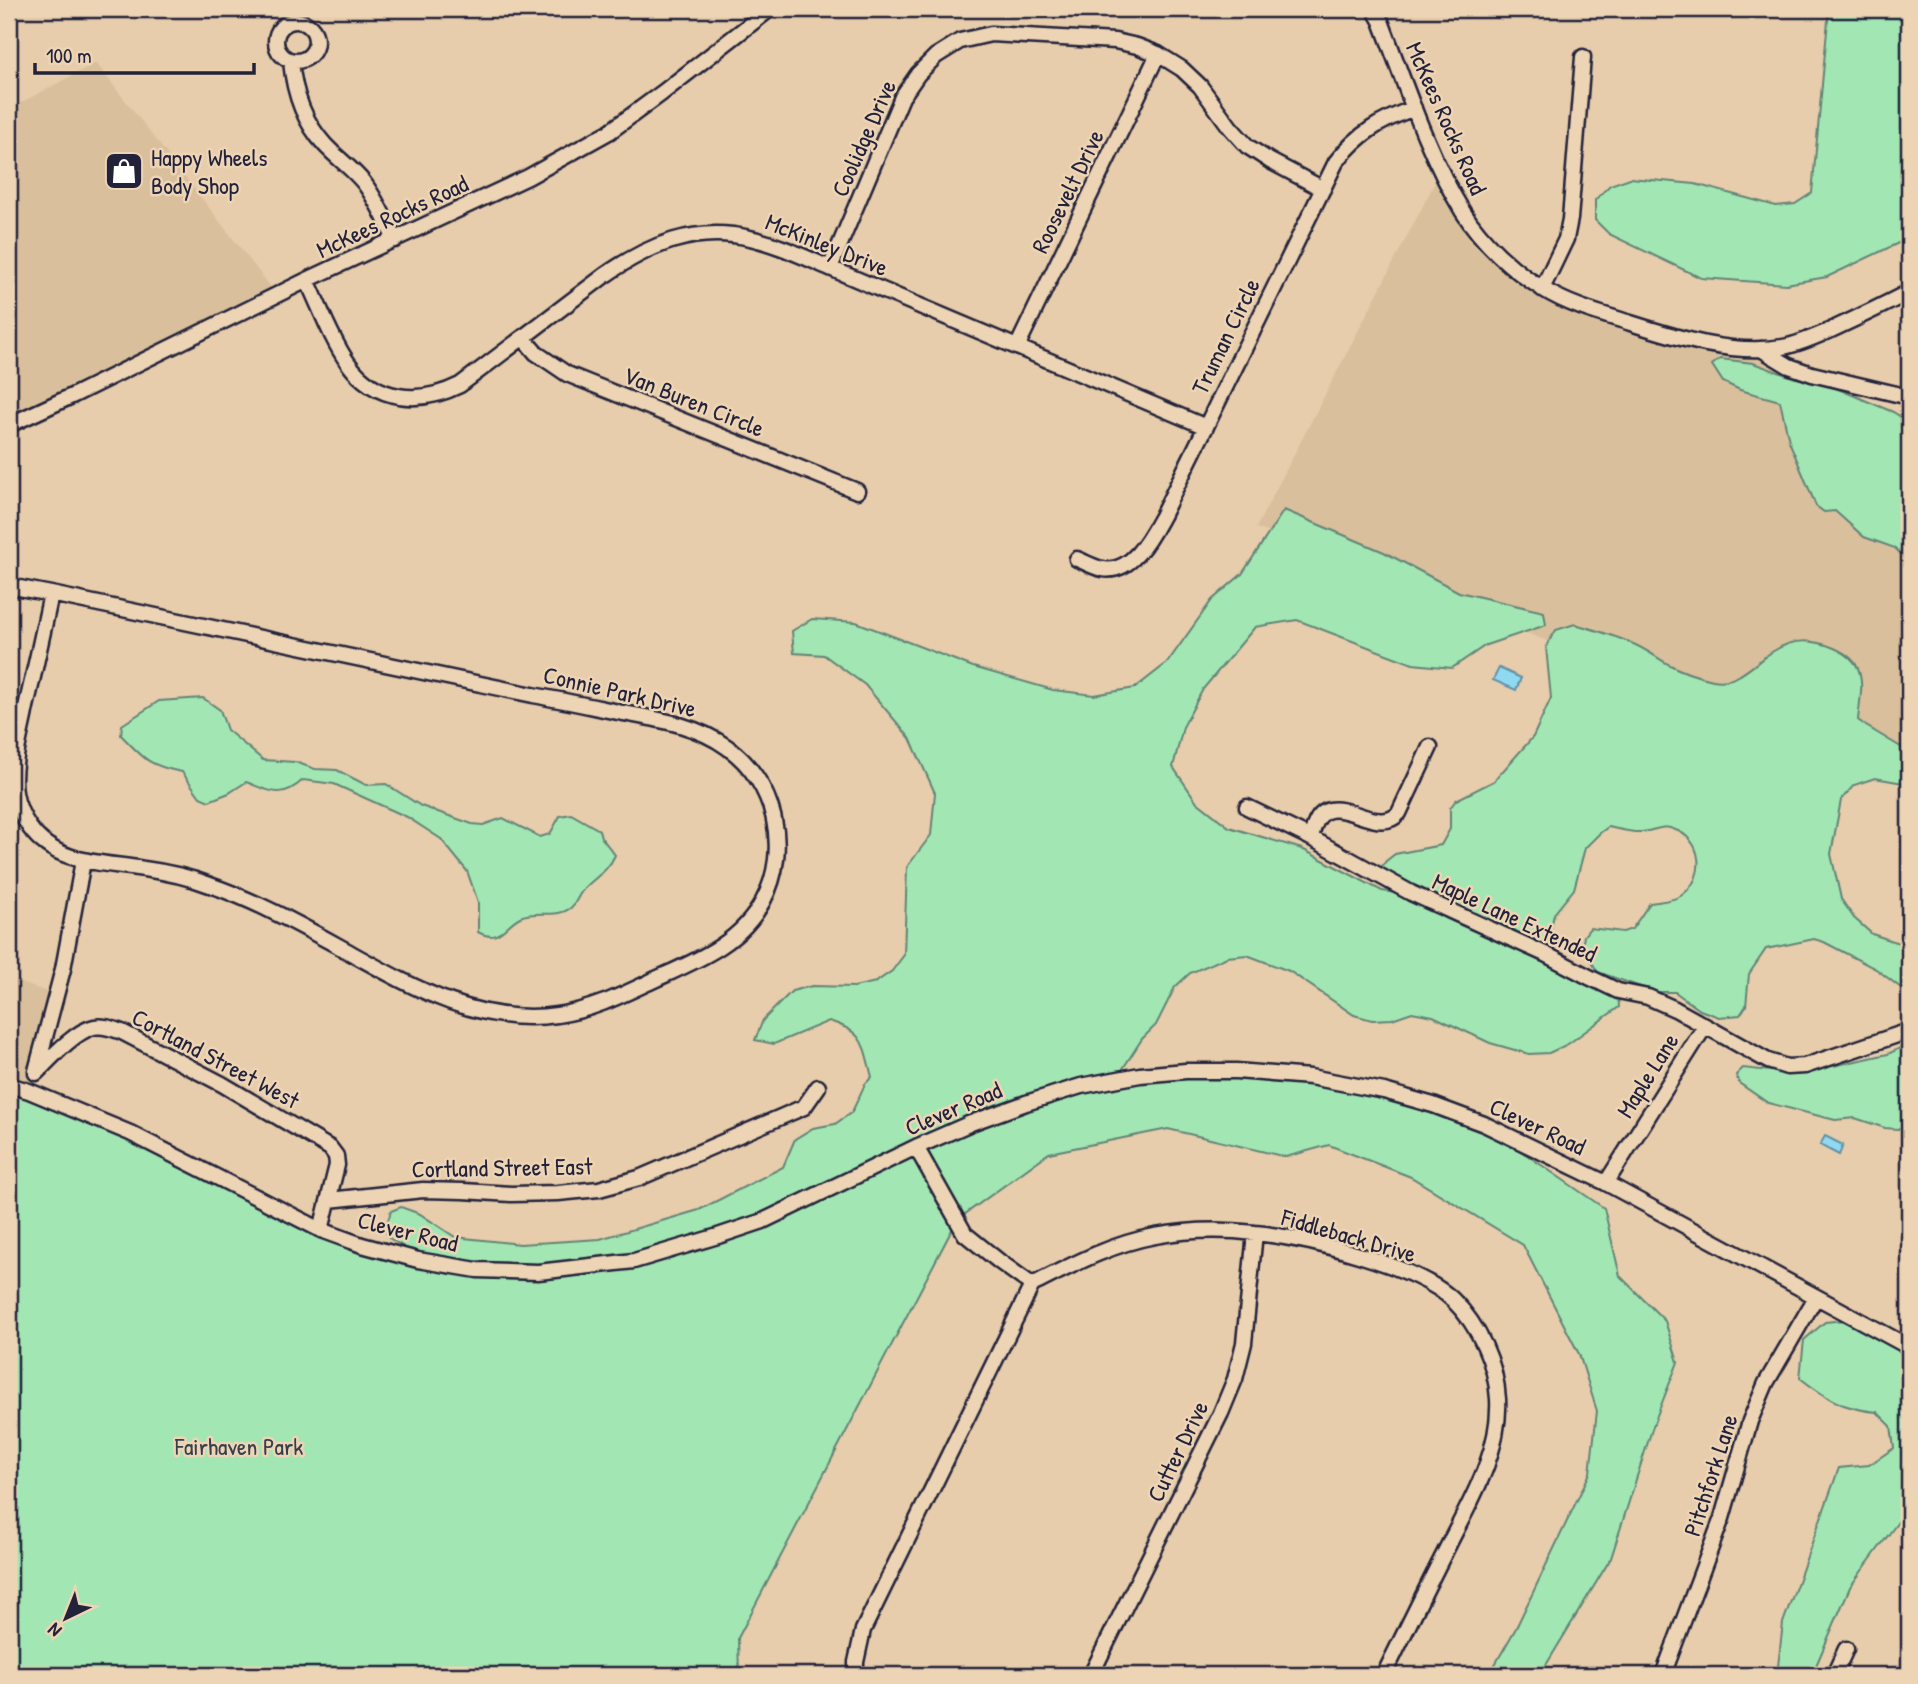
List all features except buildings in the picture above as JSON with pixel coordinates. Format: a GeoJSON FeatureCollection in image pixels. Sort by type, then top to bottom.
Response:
{"type":"FeatureCollection","features":[{"type":"Feature","properties":{"kind":"street","name":"McKees Rocks Road"},"geometry":{"type":"LineString","coordinates":[[9,425],[307,280],[528,177],[608,132],[770,9]]}},
{"type":"Feature","properties":{"kind":"street","name":"McKees Rocks Road"},"geometry":{"type":"LineString","coordinates":[[1374,9],[1441,171],[1464,213],[1492,248],[1517,271],[1571,305],[1655,331],[1723,347],[1761,349],[1786,346],[1811,338],[1909,292]]}},
{"type":"Feature","properties":{"kind":"street","name":"Coolidge Drive"},"geometry":{"type":"LineString","coordinates":[[830,268],[902,97],[918,74],[936,56],[960,41],[991,34],[1115,41],[1158,54],[1182,69],[1200,86],[1247,145],[1269,161],[1323,188]]}},
{"type":"Feature","properties":{"kind":"street","name":"Roosevelt Drive"},"geometry":{"type":"LineString","coordinates":[[1017,347],[1158,54]]}},
{"type":"Feature","properties":{"kind":"street"},"geometry":{"type":"LineString","coordinates":[[1542,289],[1560,254],[1568,229],[1583,57]]}},
{"type":"Feature","properties":{"kind":"street"},"geometry":{"type":"LineString","coordinates":[[291,61],[299,103],[309,124],[324,144],[364,184],[395,240]]}},
{"type":"Feature","properties":{"kind":"street","name":"Truman Circle"},"geometry":{"type":"LineString","coordinates":[[1077,559],[1105,569],[1120,567],[1138,554],[1151,537],[1336,162],[1355,140],[1372,127],[1414,108]]}},
{"type":"Feature","properties":{"kind":"street","name":"McKinley Drive"},"geometry":{"type":"LineString","coordinates":[[307,280],[348,363],[365,381],[383,391],[403,397],[423,398],[444,394],[460,385],[629,259],[653,246],[697,235],[748,237],[830,268],[1206,427]]}},
{"type":"Feature","properties":{"kind":"street","name":"Van Buren Circle"},"geometry":{"type":"LineString","coordinates":[[523,338],[536,354],[567,374],[857,491]]}},
{"type":"Feature","properties":{"kind":"street"},"geometry":{"type":"LineString","coordinates":[[1761,349],[1789,366],[1812,374],[1909,397]]}},
{"type":"Feature","properties":{"kind":"street","name":"Connie Park Drive"},"geometry":{"type":"LineString","coordinates":[[9,586],[51,594],[562,701],[674,722],[702,732],[725,745],[744,761],[764,788],[775,819],[778,850],[773,879],[761,905],[745,926],[729,942],[712,953],[590,1008],[554,1016],[513,1016],[471,1009],[401,981],[292,921],[206,883],[149,869],[83,861],[61,853],[44,843],[30,828],[20,810],[15,791],[18,744],[51,594]]}},
{"type":"Feature","properties":{"kind":"street"},"geometry":{"type":"LineString","coordinates":[[1311,838],[1313,825],[1320,815],[1329,810],[1342,810],[1389,821],[1395,818],[1430,747]]}},
{"type":"Feature","properties":{"kind":"street","name":"Maple Lane Extended"},"geometry":{"type":"LineString","coordinates":[[1247,807],[1311,838],[1411,893],[1545,954],[1618,991],[1648,997],[1675,1009],[1768,1062],[1787,1067],[1805,1066],[1909,1031]]}},
{"type":"Feature","properties":{"kind":"street"},"geometry":{"type":"LineString","coordinates":[[29,1091],[63,969],[83,861]]}},
{"type":"Feature","properties":{"kind":"street","name":"Cortland Street West"},"geometry":{"type":"LineString","coordinates":[[36,1073],[58,1052],[87,1030],[97,1026],[122,1032],[222,1084],[330,1147],[337,1156],[321,1230]]}},
{"type":"Feature","properties":{"kind":"street","name":"Maple Lane"},"geometry":{"type":"LineString","coordinates":[[1606,1184],[1705,1026]]}},
{"type":"Feature","properties":{"kind":"street","name":"Clever Road"},"geometry":{"type":"LineString","coordinates":[[9,1085],[130,1133],[321,1230],[362,1245],[418,1260],[477,1270],[538,1272],[634,1261],[763,1221],[916,1147],[1004,1111],[1081,1086],[1140,1075],[1186,1071],[1236,1071],[1310,1077],[1384,1091],[1484,1124],[1606,1184],[1909,1347]]}},
{"type":"Feature","properties":{"kind":"street","name":"Cortland Street East"},"geometry":{"type":"LineString","coordinates":[[328,1200],[423,1190],[511,1194],[599,1189],[639,1178],[804,1107],[818,1087]]}},
{"type":"Feature","properties":{"kind":"street"},"geometry":{"type":"LineString","coordinates":[[856,1675],[863,1630],[1032,1285],[965,1234],[916,1147]]}},
{"type":"Feature","properties":{"kind":"street","name":"Fiddleback Drive"},"geometry":{"type":"LineString","coordinates":[[1032,1285],[1113,1247],[1154,1236],[1200,1231],[1255,1233],[1309,1242],[1357,1255],[1428,1282],[1453,1300],[1478,1331],[1492,1362],[1499,1398],[1497,1434],[1485,1469],[1384,1675]]}},
{"type":"Feature","properties":{"kind":"street","name":"Cutter Drive"},"geometry":{"type":"LineString","coordinates":[[1091,1675],[1221,1413],[1235,1379],[1244,1343],[1255,1233]]}},
{"type":"Feature","properties":{"kind":"street","name":"Pitchfork Lane"},"geometry":{"type":"LineString","coordinates":[[1663,1675],[1722,1518],[1750,1421],[1766,1383],[1816,1297]]}},
{"type":"Feature","properties":{"kind":"street"},"geometry":{"type":"LineString","coordinates":[[1834,1675],[1846,1649]]}},
{"type":"Feature","properties":{"kind":"shaded area"},"geometry":{"type":"Polygon","coordinates":[[[96,63],[277,295],[9,425],[9,109],[96,63]]]}},
{"type":"Feature","properties":{"kind":"shaded area"},"geometry":{"type":"Polygon","coordinates":[[[1441,171],[1464,213],[1542,289],[1655,331],[1761,349],[1865,386],[1835,511],[1909,538],[1909,781],[1256,528],[1441,171]]]}},
{"type":"Feature","properties":{"kind":"shaded area"},"geometry":{"type":"Polygon","coordinates":[[[9,979],[56,995],[29,1091],[9,1085],[9,979]]]}},
{"type":"Feature","properties":{"kind":"green space"},"geometry":{"type":"Polygon","coordinates":[[[1829,9],[1909,9],[1909,238],[1827,277],[1786,284],[1701,278],[1609,234],[1595,220],[1595,200],[1610,185],[1630,178],[1695,184],[1776,206],[1795,204],[1812,193],[1829,9]]]}},
{"type":"Feature","properties":{"kind":"green space"},"geometry":{"type":"Polygon","coordinates":[[[1720,359],[1753,363],[1795,378],[1819,381],[1893,412],[1909,422],[1909,562],[1895,548],[1864,537],[1835,511],[1824,512],[1816,506],[1789,441],[1780,401],[1740,390],[1723,382],[1712,365],[1720,359]]]}},
{"type":"Feature","properties":{"kind":"green space"},"geometry":{"type":"Polygon","coordinates":[[[1284,510],[1384,552],[1459,592],[1544,612],[1546,625],[1486,645],[1452,668],[1413,664],[1297,620],[1255,627],[1203,689],[1183,727],[1173,767],[1197,802],[1229,827],[1302,849],[1382,891],[1410,895],[1618,993],[1619,1007],[1568,1044],[1549,1053],[1529,1054],[1490,1043],[1433,1016],[1412,1012],[1392,1019],[1372,1020],[1354,1015],[1289,971],[1247,955],[1227,957],[1190,973],[1175,987],[1156,1025],[1142,1039],[1122,1070],[1025,1102],[759,1218],[633,1256],[537,1269],[476,1266],[419,1256],[389,1238],[385,1230],[391,1211],[401,1207],[420,1214],[455,1237],[520,1244],[600,1239],[699,1210],[783,1167],[795,1139],[813,1128],[835,1124],[852,1112],[865,1084],[872,1077],[861,1041],[850,1030],[829,1021],[774,1044],[755,1040],[763,1020],[792,991],[812,986],[854,987],[876,982],[892,971],[904,955],[907,867],[931,835],[935,793],[910,738],[865,685],[824,655],[794,653],[792,631],[812,619],[856,622],[973,667],[1053,690],[1094,695],[1135,688],[1167,663],[1212,600],[1242,574],[1284,510]]]}},
{"type":"Feature","properties":{"kind":"green space"},"geometry":{"type":"Polygon","coordinates":[[[1575,624],[1624,640],[1679,669],[1713,680],[1728,680],[1740,675],[1778,648],[1794,642],[1812,642],[1834,648],[1853,661],[1861,677],[1858,720],[1909,752],[1909,784],[1875,778],[1854,785],[1841,800],[1831,854],[1841,899],[1854,918],[1872,934],[1902,944],[1909,950],[1909,994],[1876,969],[1814,939],[1766,949],[1749,974],[1746,1006],[1740,1015],[1719,1017],[1700,1010],[1675,992],[1655,992],[1598,972],[1582,947],[1584,936],[1590,928],[1623,932],[1632,929],[1650,903],[1679,897],[1695,878],[1698,869],[1696,849],[1683,834],[1669,828],[1637,832],[1608,827],[1585,848],[1574,889],[1554,914],[1546,952],[1377,873],[1395,854],[1441,845],[1450,829],[1450,808],[1456,800],[1494,781],[1533,737],[1551,698],[1546,647],[1556,630],[1575,624]]]}},
{"type":"Feature","properties":{"kind":"green space"},"geometry":{"type":"Polygon","coordinates":[[[203,698],[220,710],[227,730],[263,760],[295,762],[315,769],[337,770],[366,785],[386,784],[421,806],[472,824],[483,825],[503,818],[540,837],[550,834],[560,816],[571,814],[599,830],[615,855],[569,909],[558,913],[526,915],[496,935],[485,935],[478,932],[478,902],[467,871],[441,839],[407,817],[334,784],[303,780],[282,792],[269,791],[246,782],[209,801],[200,797],[182,772],[148,760],[121,735],[122,725],[159,701],[203,698]]]}},
{"type":"Feature","properties":{"kind":"green space"},"geometry":{"type":"Polygon","coordinates":[[[1909,1045],[1909,1130],[1885,1128],[1855,1118],[1835,1120],[1768,1103],[1739,1083],[1736,1075],[1743,1068],[1796,1074],[1888,1054],[1909,1045]]]}},
{"type":"Feature","properties":{"kind":"green space","name":"Fairhaven Park"},"geometry":{"type":"Polygon","coordinates":[[[1236,1072],[1384,1092],[1483,1125],[1604,1208],[1620,1276],[1665,1321],[1678,1362],[1654,1423],[1611,1558],[1543,1670],[1543,1675],[1489,1675],[1516,1628],[1590,1473],[1597,1411],[1579,1354],[1523,1245],[1411,1177],[1329,1145],[1286,1157],[1168,1129],[1049,1153],[957,1220],[738,1638],[739,1675],[9,1675],[9,1085],[29,1091],[321,1230],[477,1270],[634,1261],[718,1236],[916,1147],[1081,1088],[1236,1072]]]}},
{"type":"Feature","properties":{"kind":"green space"},"geometry":{"type":"Polygon","coordinates":[[[1855,1319],[1909,1349],[1909,1516],[1898,1522],[1850,1587],[1812,1675],[1777,1675],[1783,1623],[1839,1468],[1869,1465],[1894,1448],[1891,1426],[1877,1412],[1836,1402],[1800,1378],[1804,1340],[1825,1322],[1855,1319]]]}},
{"type":"Feature","properties":{"kind":"water"},"geometry":{"type":"Polygon","coordinates":[[[1499,668],[1521,678],[1516,690],[1493,680],[1499,668]]]}},
{"type":"Feature","properties":{"kind":"water"},"geometry":{"type":"Polygon","coordinates":[[[1825,1136],[1843,1145],[1839,1155],[1820,1145],[1825,1136]]]}},
{"type":"Feature","properties":{"kind":"place","name":"Happy Wheels Body Shop"},"geometry":{"type":"Point","coordinates":[124,171]}}]}
